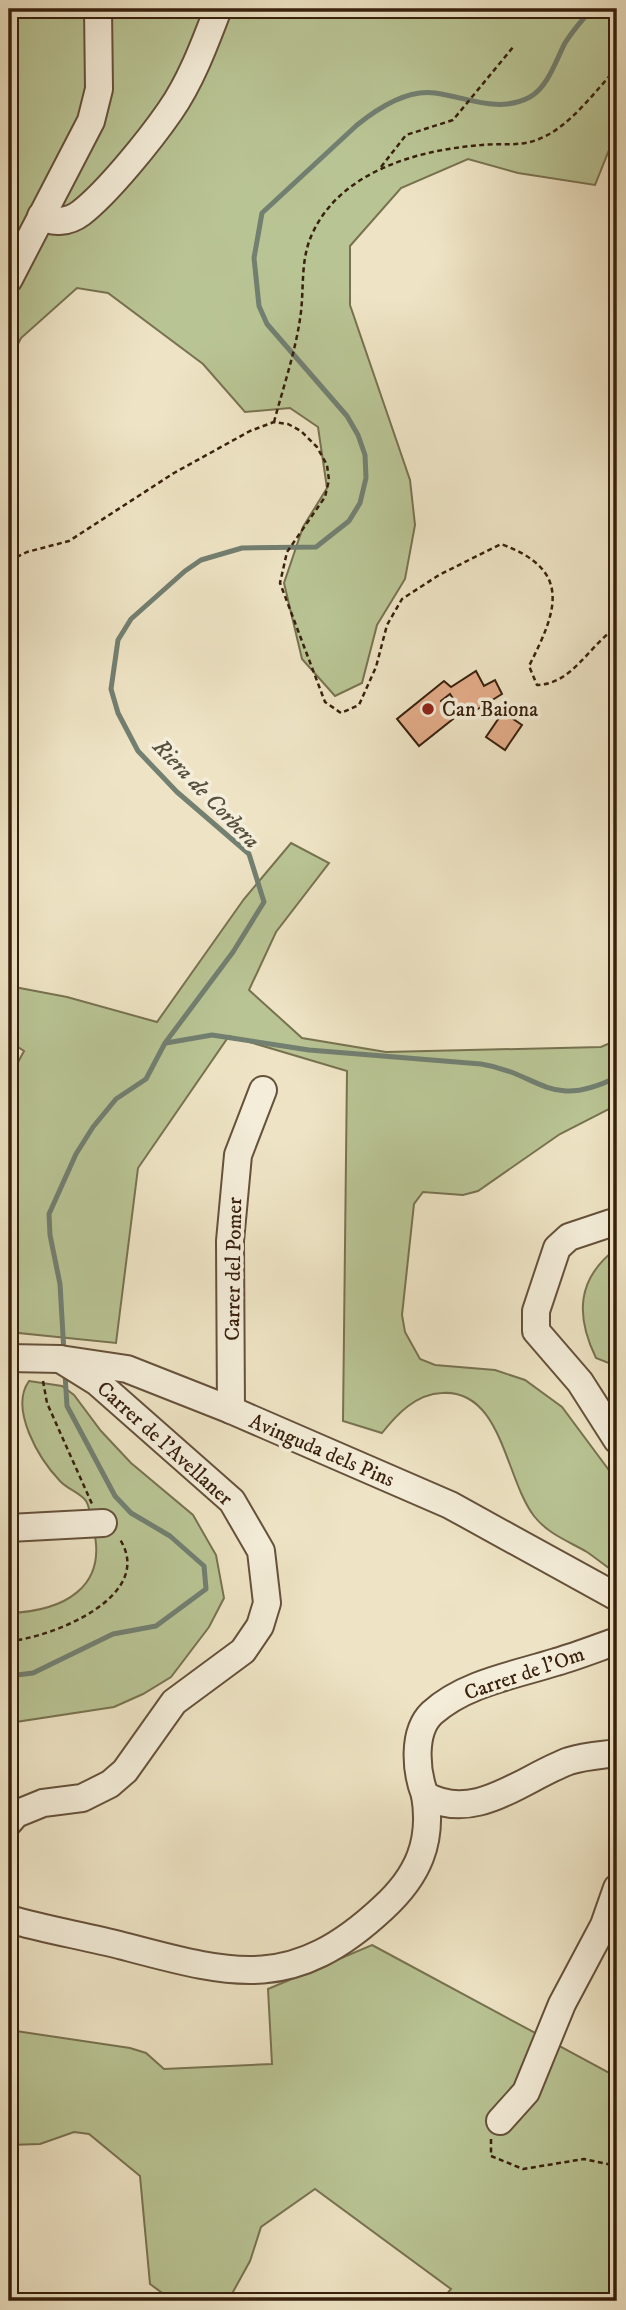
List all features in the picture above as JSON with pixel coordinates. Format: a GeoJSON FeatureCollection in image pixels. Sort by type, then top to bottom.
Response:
{"type":"FeatureCollection","features":[{"type":"Feature","properties":{"kind":"street"},"geometry":{"type":"LineString","coordinates":[[9,279],[91,121],[99,89],[97,9]]}},
{"type":"Feature","properties":{"kind":"street"},"geometry":{"type":"LineString","coordinates":[[41,216],[50,222],[62,221],[79,214],[123,168],[170,111],[202,51],[218,9]]}},
{"type":"Feature","properties":{"kind":"street","name":"Carrer del Pomer"},"geometry":{"type":"LineString","coordinates":[[230,1410],[230,1241],[235,1192],[239,1155],[263,1090]]}},
{"type":"Feature","properties":{"kind":"street"},"geometry":{"type":"LineString","coordinates":[[611,1223],[569,1237],[557,1248],[536,1311],[536,1331],[580,1382],[617,1440]]}},
{"type":"Feature","properties":{"kind":"street","name":"Avinguda dels Pins"},"geometry":{"type":"LineString","coordinates":[[9,1358],[60,1359],[127,1369],[230,1410],[450,1505],[617,1597]]}},
{"type":"Feature","properties":{"kind":"street","name":"Carrer de l'Avellaner"},"geometry":{"type":"LineString","coordinates":[[9,1822],[16,1814],[43,1804],[82,1798],[110,1784],[125,1771],[174,1702],[243,1651],[260,1626],[267,1603],[261,1550],[232,1500],[97,1382],[60,1359]]}},
{"type":"Feature","properties":{"kind":"street"},"geometry":{"type":"LineString","coordinates":[[9,1528],[103,1523]]}},
{"type":"Feature","properties":{"kind":"street","name":"Carrer de l'Om"},"geometry":{"type":"LineString","coordinates":[[425,1795],[417,1761],[420,1739],[430,1715],[482,1684],[617,1641]]}},
{"type":"Feature","properties":{"kind":"street"},"geometry":{"type":"LineString","coordinates":[[425,1795],[438,1803],[459,1806],[484,1802],[572,1760],[617,1753]]}},
{"type":"Feature","properties":{"kind":"street"},"geometry":{"type":"LineString","coordinates":[[9,1919],[216,1968],[267,1971],[299,1964],[360,1929],[391,1900],[411,1876],[425,1847],[429,1821],[425,1795]]}},
{"type":"Feature","properties":{"kind":"street"},"geometry":{"type":"LineString","coordinates":[[500,2121],[526,2092],[562,2004],[604,1924],[617,1888]]}},
{"type":"Feature","properties":{"kind":"path"},"geometry":{"type":"LineString","coordinates":[[379,170],[406,135],[453,120],[514,46]]}},
{"type":"Feature","properties":{"kind":"path"},"geometry":{"type":"LineString","coordinates":[[274,422],[301,317],[302,274],[308,243],[315,228],[337,199],[393,162],[481,145],[512,145],[539,140],[581,106],[617,68]]}},
{"type":"Feature","properties":{"kind":"path"},"geometry":{"type":"LineString","coordinates":[[9,561],[27,552],[69,541],[174,473],[250,431],[274,422],[289,424],[302,431],[317,447],[327,465],[329,480],[325,497],[287,552],[279,583],[325,702],[341,713],[359,705],[376,667],[387,625],[402,598],[439,575],[501,544],[529,554],[546,575],[554,598],[544,636],[529,666],[537,685],[551,685],[568,673],[617,627]]}},
{"type":"Feature","properties":{"kind":"path"},"geometry":{"type":"LineString","coordinates":[[500,2121],[491,2134],[491,2156],[505,2163],[523,2169],[584,2159],[617,2166]]}},
{"type":"Feature","properties":{"kind":"green space"},"geometry":{"type":"Polygon","coordinates":[[[9,9],[617,9],[617,130],[595,185],[518,173],[468,159],[401,188],[350,246],[350,305],[410,480],[415,525],[405,579],[377,625],[362,683],[335,696],[302,659],[284,583],[303,527],[327,488],[318,427],[290,408],[245,412],[203,364],[108,293],[77,288],[21,338],[9,362],[9,9]]]}},
{"type":"Feature","properties":{"kind":"green space"},"geometry":{"type":"Polygon","coordinates":[[[291,843],[329,863],[276,932],[249,990],[302,1038],[386,1052],[601,1047],[617,1040],[617,1105],[560,1134],[478,1191],[463,1195],[423,1192],[414,1204],[402,1315],[405,1332],[420,1359],[435,1365],[495,1370],[525,1380],[562,1407],[617,1481],[617,1574],[587,1552],[552,1532],[534,1516],[524,1500],[490,1420],[478,1405],[462,1396],[442,1393],[424,1397],[401,1412],[382,1433],[343,1421],[347,1071],[229,1036],[138,1168],[116,1343],[9,1332],[9,1079],[24,1051],[9,1041],[9,986],[67,997],[157,1022],[244,899],[291,843]]]}},
{"type":"Feature","properties":{"kind":"green space"},"geometry":{"type":"Polygon","coordinates":[[[617,1248],[617,1361],[611,1364],[596,1358],[589,1342],[583,1312],[587,1285],[594,1272],[617,1248]]]}},
{"type":"Feature","properties":{"kind":"green space"},"geometry":{"type":"Polygon","coordinates":[[[29,1381],[62,1386],[74,1395],[101,1431],[131,1463],[193,1515],[216,1555],[224,1598],[209,1627],[171,1677],[143,1694],[114,1707],[9,1723],[9,1613],[47,1607],[64,1601],[77,1592],[88,1580],[94,1566],[96,1548],[86,1501],[52,1472],[29,1433],[22,1405],[29,1381]]]}},
{"type":"Feature","properties":{"kind":"green space"},"geometry":{"type":"Polygon","coordinates":[[[372,1945],[617,2077],[617,2301],[441,2301],[451,2289],[315,2189],[261,2227],[250,2261],[228,2301],[173,2301],[150,2284],[140,2176],[89,2134],[74,2132],[40,2144],[9,2145],[9,2030],[130,2048],[146,2053],[164,2069],[272,2064],[268,1989],[372,1945]]]}},
{"type":"Feature","properties":{"kind":"building","name":"Can Baiona"},"geometry":{"type":"Polygon","coordinates":[[[476,671],[484,686],[495,680],[502,694],[465,717],[450,694],[441,701],[453,719],[419,746],[397,719],[444,681],[451,687],[476,671]]]}},
{"type":"Feature","properties":{"kind":"building"},"geometry":{"type":"Polygon","coordinates":[[[503,712],[522,725],[505,750],[486,737],[503,712]]]}},
{"type":"Feature","properties":{"kind":"waterway","name":"Riera de Corbera"},"geometry":{"type":"LineString","coordinates":[[64,1353],[60,1284],[50,1235],[49,1214],[76,1154],[93,1127],[116,1099],[146,1079],[165,1043],[233,952],[264,902],[249,854],[177,792],[138,751],[118,713],[111,689],[118,640],[131,619],[201,560],[242,548],[316,547],[349,521],[360,503],[366,478],[365,455],[347,416],[267,324],[259,306],[254,258],[262,213],[357,125],[393,101],[424,93],[494,104],[518,102],[530,97],[547,80],[565,43],[592,9]]}},
{"type":"Feature","properties":{"kind":"waterway"},"geometry":{"type":"LineString","coordinates":[[166,1043],[212,1035],[309,1050],[481,1064],[560,1090],[576,1091],[594,1087],[617,1077]]}},
{"type":"Feature","properties":{"kind":"waterway","name":"Riera de Corbera"},"geometry":{"type":"LineString","coordinates":[[9,1676],[33,1673],[113,1634],[156,1626],[206,1589],[204,1566],[170,1536],[131,1513],[115,1496],[67,1406],[65,1374]]}},
{"type":"Feature","properties":{"kind":"place","name":"Can Baiona"},"geometry":{"type":"Point","coordinates":[428,709]}}]}
